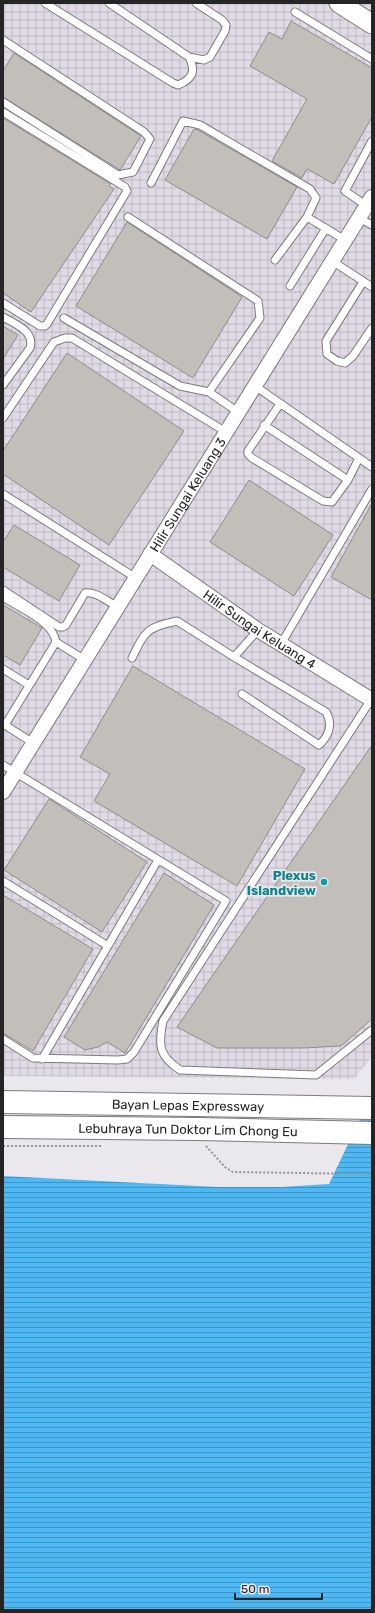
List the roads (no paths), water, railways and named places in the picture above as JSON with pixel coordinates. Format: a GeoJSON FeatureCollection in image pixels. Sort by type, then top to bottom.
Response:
{"type":"FeatureCollection","features":[{"type":"Feature","properties":{"kind":"highway"},"geometry":{"type":"LineString","coordinates":[[3,1093],[372,1098]]}},
{"type":"Feature","properties":{"kind":"highway","name":"Bayan Lepas Expressway"},"geometry":{"type":"LineString","coordinates":[[3,1102],[372,1108]]}},
{"type":"Feature","properties":{"kind":"highway","name":"Bayan Lepas Expressway"},"geometry":{"type":"LineString","coordinates":[[3,1116],[372,1122]]}},
{"type":"Feature","properties":{"kind":"highway","name":"Lebuhraya Tun Doktor Lim Chong Eu"},"geometry":{"type":"LineString","coordinates":[[3,1127],[372,1133]]}},
{"type":"Feature","properties":{"kind":"street"},"geometry":{"type":"LineString","coordinates":[[338,3],[372,24]]}},
{"type":"Feature","properties":{"kind":"street","name":"Hilir Sungai Keluang 3"},"geometry":{"type":"LineString","coordinates":[[3,792],[366,207]]}},
{"type":"Feature","properties":{"kind":"street","name":"Hilir Sungai Keluang 4"},"geometry":{"type":"LineString","coordinates":[[150,554],[258,630],[372,699]]}},
{"type":"Feature","properties":{"kind":"lane"},"geometry":{"type":"LineString","coordinates":[[46,3],[172,84],[178,85],[189,79],[193,71],[189,56]]}},
{"type":"Feature","properties":{"kind":"lane"},"geometry":{"type":"LineString","coordinates":[[109,3],[189,56],[204,60],[210,57],[225,31],[226,25],[222,20],[196,3]]}},
{"type":"Feature","properties":{"kind":"lane"},"geometry":{"type":"LineString","coordinates":[[295,12],[372,59]]}},
{"type":"Feature","properties":{"kind":"lane"},"geometry":{"type":"LineString","coordinates":[[3,40],[144,132],[150,139],[133,172],[118,175],[3,102]]}},
{"type":"Feature","properties":{"kind":"lane"},"geometry":{"type":"LineString","coordinates":[[3,112],[125,187],[127,192],[45,326],[40,326],[3,303]]}},
{"type":"Feature","properties":{"kind":"lane"},"geometry":{"type":"LineString","coordinates":[[151,183],[183,122],[200,125],[310,189],[316,198],[307,217],[275,260]]}},
{"type":"Feature","properties":{"kind":"lane"},"geometry":{"type":"LineString","coordinates":[[372,141],[345,192],[366,207],[372,225]]}},
{"type":"Feature","properties":{"kind":"lane"},"geometry":{"type":"LineString","coordinates":[[128,217],[258,301],[260,318],[209,392]]}},
{"type":"Feature","properties":{"kind":"lane"},"geometry":{"type":"LineString","coordinates":[[307,217],[345,240]]}},
{"type":"Feature","properties":{"kind":"lane"},"geometry":{"type":"LineString","coordinates":[[290,286],[326,228]]}},
{"type":"Feature","properties":{"kind":"lane"},"geometry":{"type":"LineString","coordinates":[[332,261],[372,287]]}},
{"type":"Feature","properties":{"kind":"lane"},"geometry":{"type":"LineString","coordinates":[[364,282],[326,341],[327,354],[337,361],[345,363],[353,356],[372,328]]}},
{"type":"Feature","properties":{"kind":"lane"},"geometry":{"type":"LineString","coordinates":[[3,317],[26,331],[30,336],[31,342],[30,348],[3,385]]}},
{"type":"Feature","properties":{"kind":"lane"},"geometry":{"type":"LineString","coordinates":[[64,318],[180,386],[209,392],[238,412]]}},
{"type":"Feature","properties":{"kind":"lane"},"geometry":{"type":"LineString","coordinates":[[3,418],[54,342],[65,338],[72,338],[226,432]]}},
{"type":"Feature","properties":{"kind":"lane"},"geometry":{"type":"LineString","coordinates":[[254,386],[372,466]]}},
{"type":"Feature","properties":{"kind":"lane"},"geometry":{"type":"LineString","coordinates":[[280,404],[248,450],[248,454],[252,458],[322,501],[328,503],[332,502],[348,480],[359,458]]}},
{"type":"Feature","properties":{"kind":"lane"},"geometry":{"type":"LineString","coordinates":[[264,426],[348,480]]}},
{"type":"Feature","properties":{"kind":"lane"},"geometry":{"type":"LineString","coordinates":[[281,644],[372,489]]}},
{"type":"Feature","properties":{"kind":"lane"},"geometry":{"type":"LineString","coordinates":[[3,494],[136,578]]}},
{"type":"Feature","properties":{"kind":"lane"},"geometry":{"type":"LineString","coordinates":[[3,590],[59,627],[66,625],[85,593],[94,594],[118,607]]}},
{"type":"Feature","properties":{"kind":"lane"},"geometry":{"type":"LineString","coordinates":[[3,597],[48,625],[55,636],[56,642],[4,725],[33,743]]}},
{"type":"Feature","properties":{"kind":"lane"},"geometry":{"type":"LineString","coordinates":[[132,658],[143,635],[159,625],[177,621],[326,712],[331,720],[330,728],[319,745],[242,694]]}},
{"type":"Feature","properties":{"kind":"lane"},"geometry":{"type":"LineString","coordinates":[[234,657],[258,630]]}},
{"type":"Feature","properties":{"kind":"lane"},"geometry":{"type":"LineString","coordinates":[[56,642],[85,660]]}},
{"type":"Feature","properties":{"kind":"lane"},"geometry":{"type":"LineString","coordinates":[[3,669],[29,685]]}},
{"type":"Feature","properties":{"kind":"lane"},"geometry":{"type":"LineString","coordinates":[[372,699],[163,1022],[160,1038],[163,1053],[168,1062],[180,1070],[316,1075],[372,1030]]}},
{"type":"Feature","properties":{"kind":"lane"},"geometry":{"type":"LineString","coordinates":[[3,765],[226,901],[134,1052],[127,1059],[33,1058],[3,1039]]}},
{"type":"Feature","properties":{"kind":"lane"},"geometry":{"type":"LineString","coordinates":[[42,1059],[158,860]]}},
{"type":"Feature","properties":{"kind":"lane"},"geometry":{"type":"LineString","coordinates":[[3,881],[108,946]]}},
{"type":"Feature","properties":{"kind":"water"},"geometry":{"type":"Polygon","coordinates":[[[372,1094],[372,1610],[3,1610],[3,1176],[218,1187],[281,1187],[329,1184],[372,1094]]]}},
{"type":"Feature","properties":{"kind":"place","name":"Plexus Islandview"},"geometry":{"type":"Point","coordinates":[324,882]}}]}
